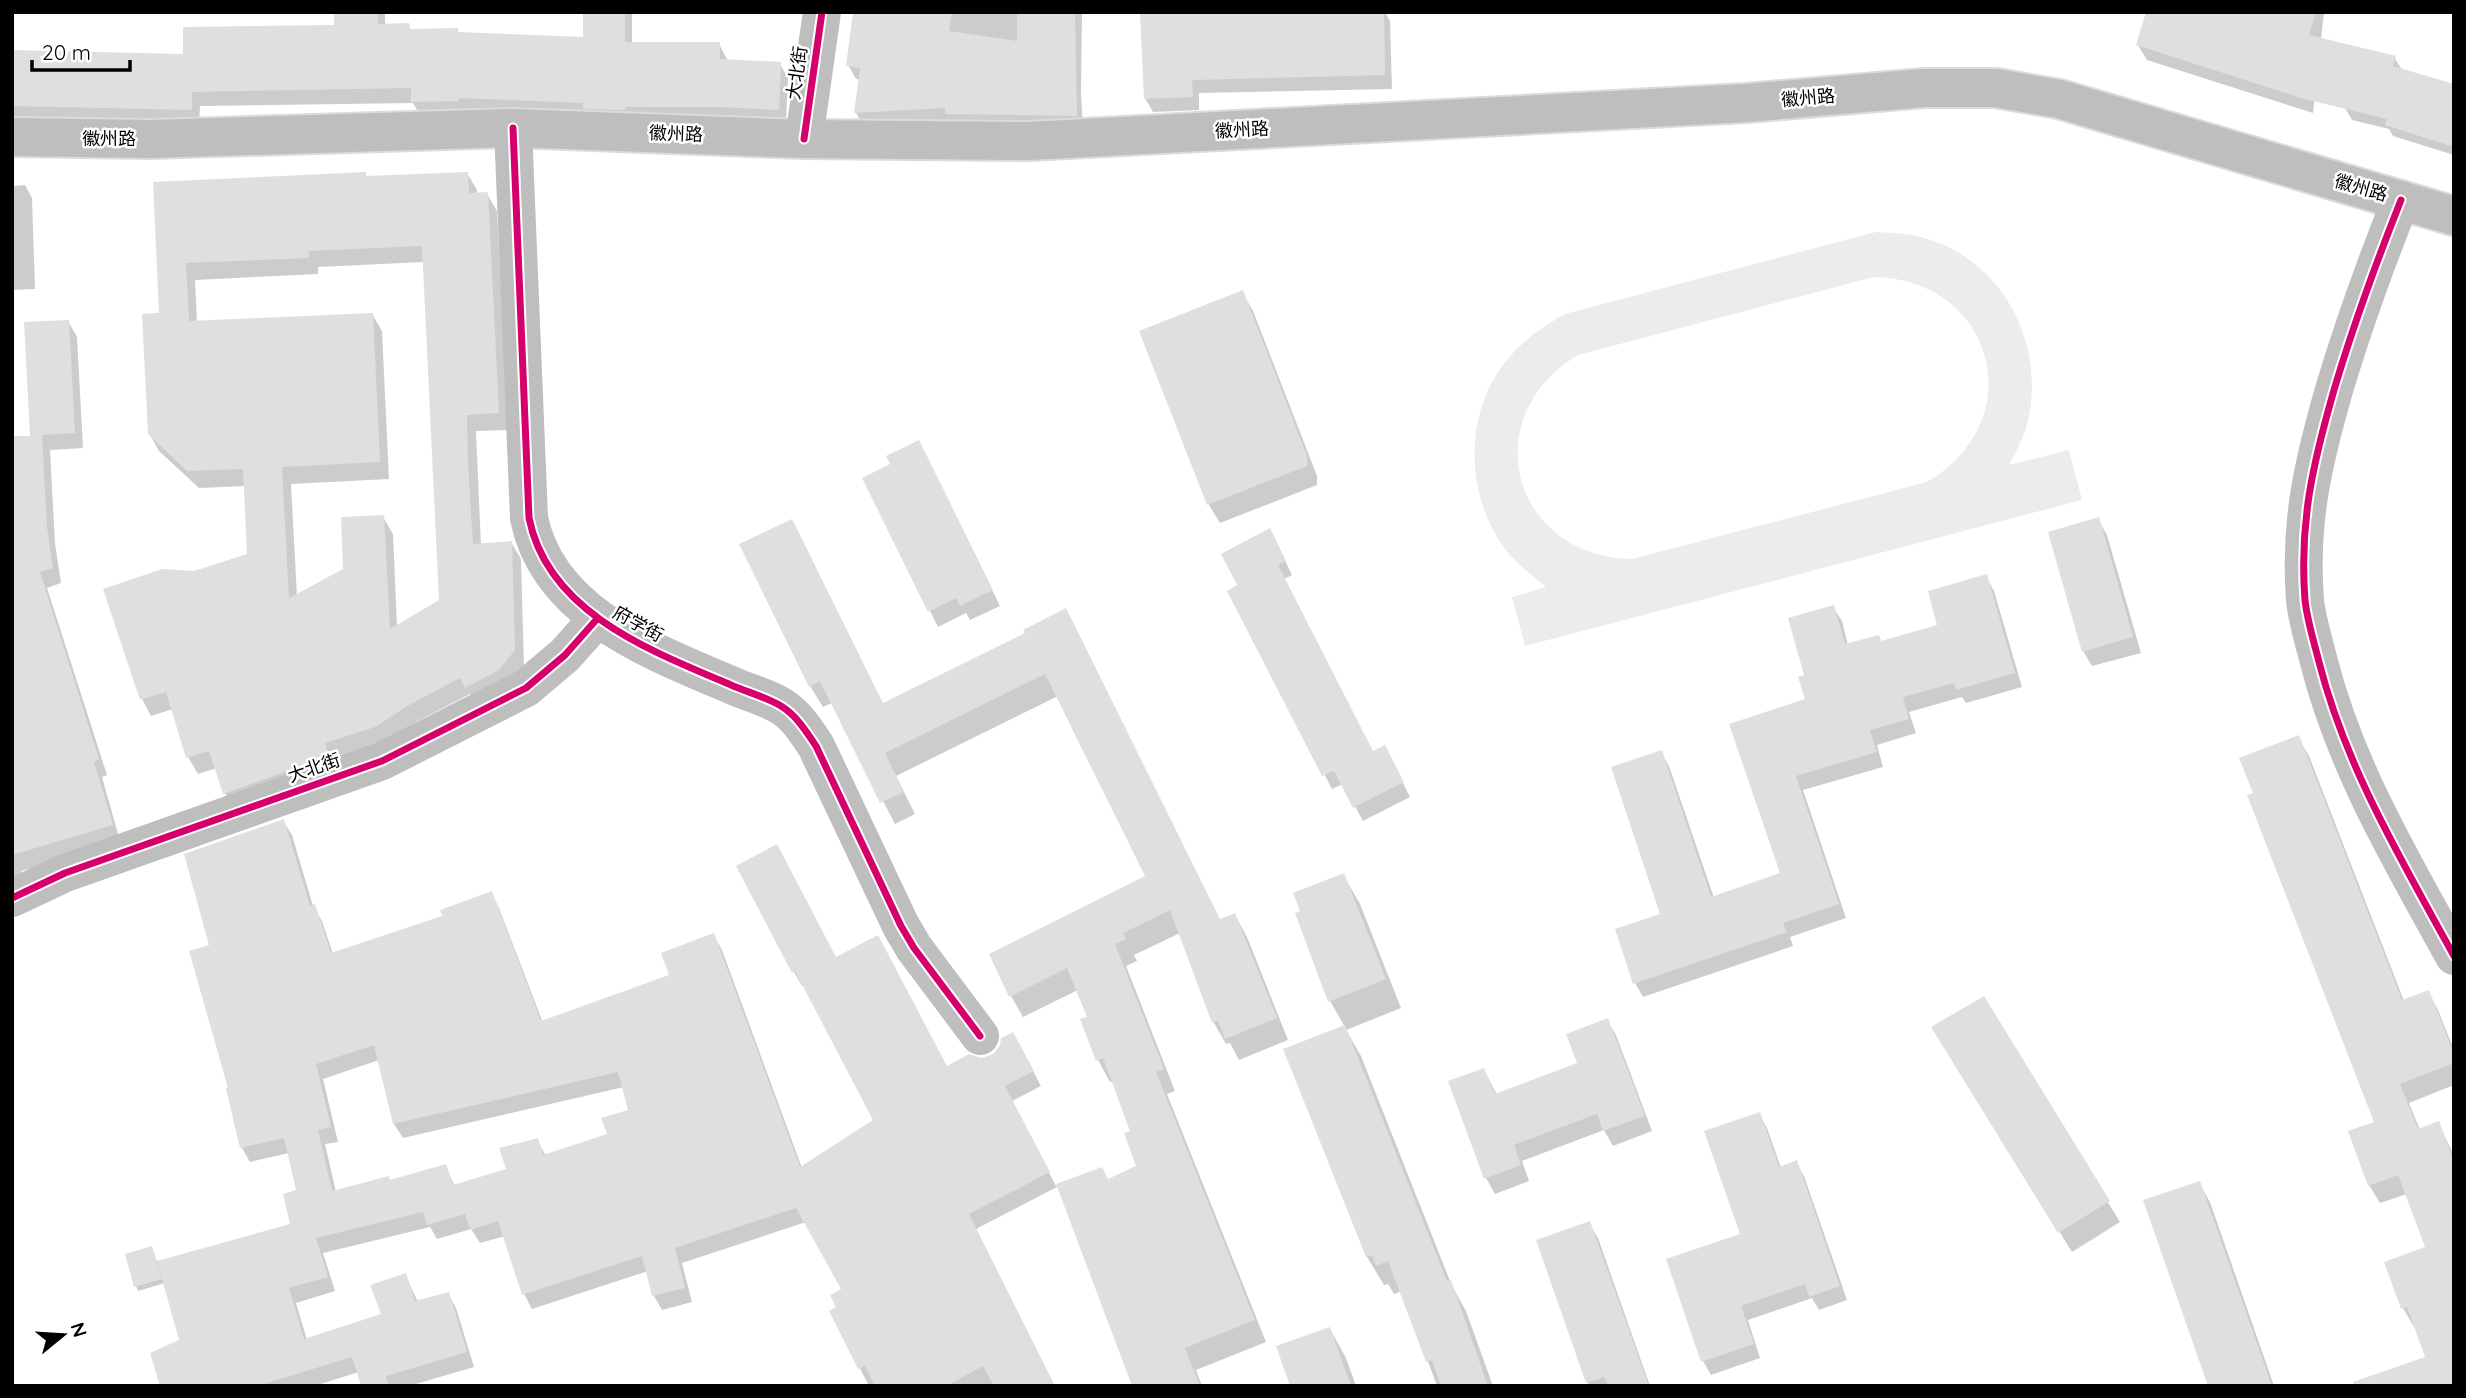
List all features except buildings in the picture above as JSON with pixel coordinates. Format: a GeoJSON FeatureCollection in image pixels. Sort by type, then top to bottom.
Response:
{"type":"FeatureCollection","features":[{"type":"Feature","properties":{"kind":"street","name":"大北街"},"geometry":{"type":"LineString","coordinates":[[804,139],[822,12]]}},
{"type":"Feature","properties":{"kind":"street","name":"徽州路"},"geometry":{"type":"LineString","coordinates":[[12,137],[151,139],[513,128],[804,139],[1030,141],[1746,103],[1960,87],[1996,88],[2059,99],[2454,216]]}},
{"type":"Feature","properties":{"kind":"street","name":"府学街"},"geometry":{"type":"LineString","coordinates":[[513,128],[529,518],[540,555],[550,572],[597,619],[665,657],[782,706],[801,723],[816,746],[901,926],[914,948],[980,1036]]}},
{"type":"Feature","properties":{"kind":"street"},"geometry":{"type":"LineString","coordinates":[[2400,200],[2350,337],[2315,454],[2304,530],[2306,603],[2325,684],[2355,770],[2376,814],[2454,956]]}},
{"type":"Feature","properties":{"kind":"street","name":"大北街"},"geometry":{"type":"LineString","coordinates":[[12,898],[65,873],[382,761],[526,688],[565,655],[597,619]]}},
{"type":"Feature","properties":{"kind":"shaded area"},"geometry":{"type":"Polygon","coordinates":[[[1876,232],[1924,238],[1951,249],[1975,264],[1995,284],[2011,306],[2023,332],[2030,359],[2032,387],[2029,416],[2026,429],[2009,465],[2069,450],[2082,500],[1525,646],[1512,597],[1546,587],[1510,555],[1484,510],[1477,484],[1476,432],[1492,383],[1506,361],[1533,334],[1565,314],[1876,232]],[[1874,277],[1578,355],[1546,381],[1526,413],[1518,446],[1521,479],[1535,509],[1558,535],[1591,552],[1632,559],[1927,482],[1960,456],[1980,424],[1988,391],[1985,357],[1972,327],[1948,302],[1915,284],[1874,277]]]}},
{"type":"Feature","properties":{"kind":"cycle path"},"geometry":{"type":"LineString","coordinates":[[804,139],[822,12]]}},
{"type":"Feature","properties":{"kind":"cycle path"},"geometry":{"type":"LineString","coordinates":[[513,128],[529,518],[540,551],[557,579],[580,604],[607,624],[668,658],[775,703],[796,719],[816,746],[901,926],[914,948],[980,1036]]}},
{"type":"Feature","properties":{"kind":"cycle path"},"geometry":{"type":"LineString","coordinates":[[2401,200],[2349,342],[2320,443],[2306,519],[2305,600],[2319,662],[2344,739],[2377,813],[2454,956]]}},
{"type":"Feature","properties":{"kind":"cycle path"},"geometry":{"type":"LineString","coordinates":[[12,898],[65,873],[382,761],[526,688],[565,655],[597,619]]}}]}
